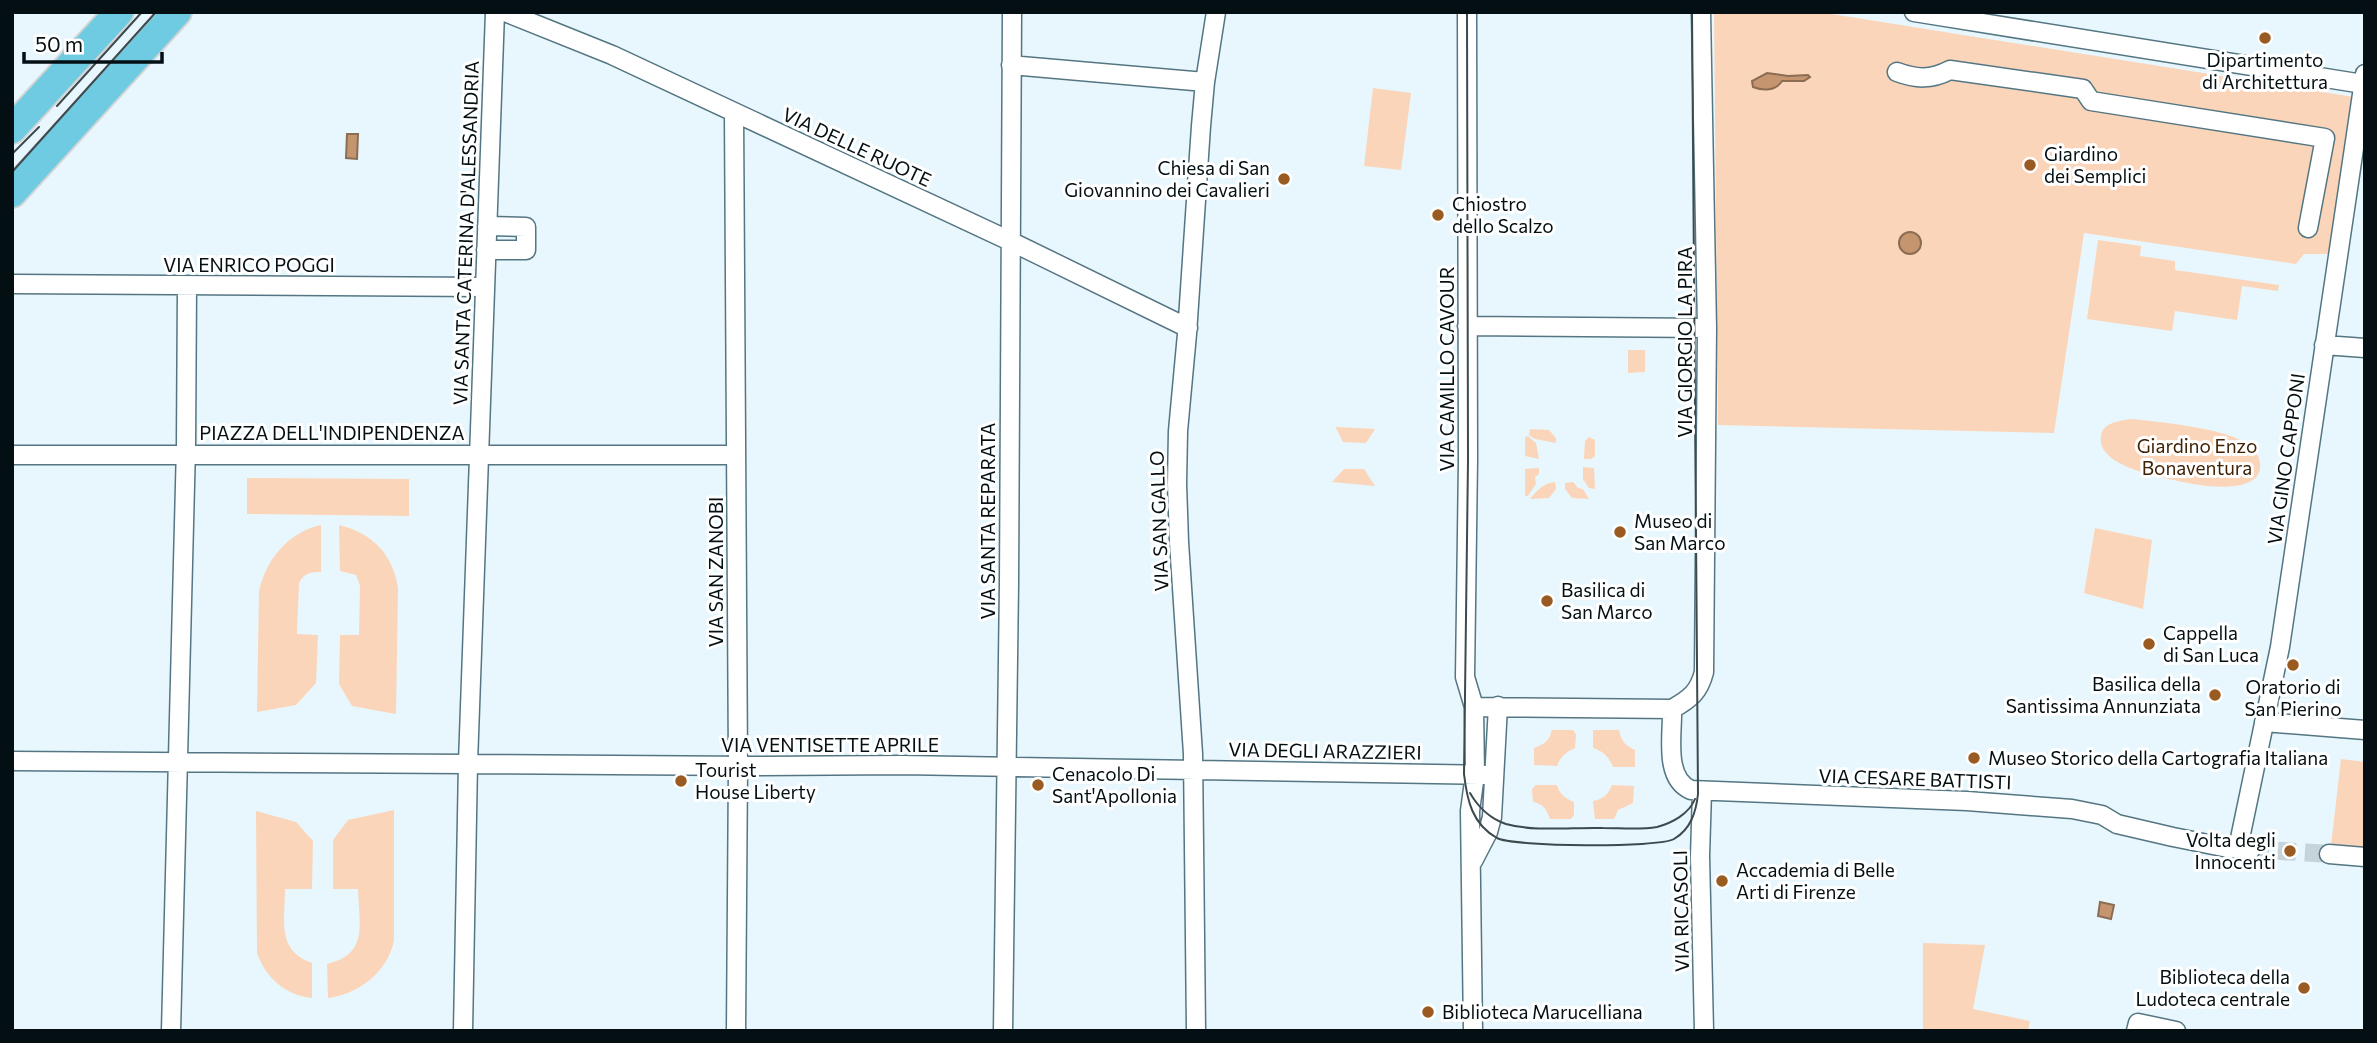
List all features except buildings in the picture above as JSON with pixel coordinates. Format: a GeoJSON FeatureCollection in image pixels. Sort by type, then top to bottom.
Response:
{"type":"FeatureCollection","features":[{"type":"Feature","properties":{"kind":"main road"},"geometry":{"type":"LineString","coordinates":[[12,130],[119,12]]}},
{"type":"Feature","properties":{"kind":"main road"},"geometry":{"type":"LineString","coordinates":[[12,194],[177,12]]}},
{"type":"Feature","properties":{"kind":"street","name":"VIA SANTA CATERINA D'ALESSANDRIA"},"geometry":{"type":"LineString","coordinates":[[479,455],[495,12]]}},
{"type":"Feature","properties":{"kind":"street","name":"VIA DELLE RUOTE"},"geometry":{"type":"LineString","coordinates":[[505,12],[594,47],[1010,240],[1188,328]]}},
{"type":"Feature","properties":{"kind":"street","name":"VIA SANTA REPARATA"},"geometry":{"type":"LineString","coordinates":[[1003,1031],[1012,12]]}},
{"type":"Feature","properties":{"kind":"street","name":"VIA SAN GALLO"},"geometry":{"type":"LineString","coordinates":[[1196,1031],[1193,769],[1177,484],[1178,431],[1205,82],[1216,12]]}},
{"type":"Feature","properties":{"kind":"street","name":"VIA CAMILLO CAVOUR"},"geometry":{"type":"LineString","coordinates":[[1467,12],[1466,684],[1474,707],[1475,775],[1470,811],[1471,871]]}},
{"type":"Feature","properties":{"kind":"street","name":"VIA GIORGIO LA PIRA"},"geometry":{"type":"LineString","coordinates":[[1672,709],[1695,694],[1704,672],[1707,328],[1701,12]]}},
{"type":"Feature","properties":{"kind":"street"},"geometry":{"type":"LineString","coordinates":[[1914,12],[2027,31],[2364,79]]}},
{"type":"Feature","properties":{"kind":"street"},"geometry":{"type":"LineString","coordinates":[[2027,31],[2030,12]]}},
{"type":"Feature","properties":{"kind":"street"},"geometry":{"type":"LineString","coordinates":[[1011,65],[1205,82]]}},
{"type":"Feature","properties":{"kind":"street"},"geometry":{"type":"LineString","coordinates":[[1897,72],[1916,79],[1938,76],[1950,70],[2083,89],[2091,102],[2325,138],[2308,228]]}},
{"type":"Feature","properties":{"kind":"street","name":"VIA GINO CAPPONI"},"geometry":{"type":"LineString","coordinates":[[2245,848],[2264,722],[2280,647],[2364,79]]}},
{"type":"Feature","properties":{"kind":"street","name":"VIA SAN ZANOBI"},"geometry":{"type":"LineString","coordinates":[[734,114],[738,766],[736,1031]]}},
{"type":"Feature","properties":{"kind":"street"},"geometry":{"type":"LineString","coordinates":[[2320,169],[2350,174]]}},
{"type":"Feature","properties":{"kind":"street"},"geometry":{"type":"LineString","coordinates":[[486,250],[526,250],[526,227],[487,226]]}},
{"type":"Feature","properties":{"kind":"street","name":"VIA ENRICO POGGI"},"geometry":{"type":"LineString","coordinates":[[12,284],[485,287]]}},
{"type":"Feature","properties":{"kind":"street"},"geometry":{"type":"LineString","coordinates":[[12,455],[185,454],[187,286]]}},
{"type":"Feature","properties":{"kind":"street"},"geometry":{"type":"LineString","coordinates":[[1467,326],[1707,328]]}},
{"type":"Feature","properties":{"kind":"street"},"geometry":{"type":"LineString","coordinates":[[2324,345],[2365,348]]}},
{"type":"Feature","properties":{"kind":"street","name":"PIAZZA DELL'INDIPENDENZA"},"geometry":{"type":"LineString","coordinates":[[171,1031],[185,454],[479,455],[467,763],[463,1031]]}},
{"type":"Feature","properties":{"kind":"street"},"geometry":{"type":"LineString","coordinates":[[479,455],[736,455]]}},
{"type":"Feature","properties":{"kind":"street"},"geometry":{"type":"LineString","coordinates":[[1473,1031],[1471,871],[1475,854],[1488,832],[1492,817],[1498,706]]}},
{"type":"Feature","properties":{"kind":"street"},"geometry":{"type":"LineString","coordinates":[[1474,707],[1672,709],[1675,774],[1686,788],[1705,792]]}},
{"type":"Feature","properties":{"kind":"street"},"geometry":{"type":"LineString","coordinates":[[2264,722],[2365,730]]}},
{"type":"Feature","properties":{"kind":"street"},"geometry":{"type":"LineString","coordinates":[[12,761],[467,763]]}},
{"type":"Feature","properties":{"kind":"street","name":"VIA VENTISETTE APRILE"},"geometry":{"type":"LineString","coordinates":[[467,763],[1193,769]]}},
{"type":"Feature","properties":{"kind":"street","name":"VIA DEGLI ARAZZIERI"},"geometry":{"type":"LineString","coordinates":[[1193,769],[1494,775]]}},
{"type":"Feature","properties":{"kind":"street","name":"VIA CESARE BATTISTI"},"geometry":{"type":"LineString","coordinates":[[1705,792],[1967,801],[2057,807],[2102,815],[2117,824],[2228,848],[2245,848]]}},
{"type":"Feature","properties":{"kind":"street","name":"VIA RICASOLI"},"geometry":{"type":"LineString","coordinates":[[1704,1031],[1700,856],[1705,792]]}},
{"type":"Feature","properties":{"kind":"street"},"geometry":{"type":"LineString","coordinates":[[2329,854],[2365,857]]}},
{"type":"Feature","properties":{"kind":"street"},"geometry":{"type":"LineString","coordinates":[[2137,1027],[2176,1031]]}},
{"type":"Feature","properties":{"kind":"green space","name":"Giardino dei Semplici"},"geometry":{"type":"Polygon","coordinates":[[[1714,12],[1819,12],[2354,97],[2329,254],[2304,254],[2296,264],[2084,233],[2054,433],[1718,425],[1714,12]]]}},
{"type":"Feature","properties":{"kind":"green space"},"geometry":{"type":"Polygon","coordinates":[[[1373,88],[1411,93],[1401,170],[1364,166],[1373,88]]]}},
{"type":"Feature","properties":{"kind":"green space"},"geometry":{"type":"Polygon","coordinates":[[[2098,240],[2141,246],[2140,256],[2175,261],[2175,270],[2279,285],[2278,291],[2242,286],[2237,320],[2175,311],[2172,331],[2087,319],[2098,240]]]}},
{"type":"Feature","properties":{"kind":"green space"},"geometry":{"type":"Polygon","coordinates":[[[1628,350],[1645,350],[1645,372],[1628,373],[1628,350]]]}},
{"type":"Feature","properties":{"kind":"green space","name":"Giardino Enzo Bonaventura"},"geometry":{"type":"Polygon","coordinates":[[[2131,419],[2210,430],[2240,440],[2257,454],[2259,474],[2243,484],[2219,487],[2188,483],[2134,470],[2109,456],[2102,447],[2101,436],[2108,425],[2131,419]]]}},
{"type":"Feature","properties":{"kind":"green space"},"geometry":{"type":"Polygon","coordinates":[[[1336,427],[1375,429],[1366,443],[1343,442],[1336,427]]]}},
{"type":"Feature","properties":{"kind":"green space"},"geometry":{"type":"Polygon","coordinates":[[[1530,429],[1549,430],[1556,438],[1556,443],[1535,439],[1529,435],[1530,429]]]}},
{"type":"Feature","properties":{"kind":"green space"},"geometry":{"type":"Polygon","coordinates":[[[1528,436],[1536,443],[1539,459],[1525,456],[1525,437],[1528,436]]]}},
{"type":"Feature","properties":{"kind":"green space"},"geometry":{"type":"Polygon","coordinates":[[[1589,437],[1595,440],[1595,456],[1584,459],[1585,441],[1589,437]]]}},
{"type":"Feature","properties":{"kind":"green space"},"geometry":{"type":"Polygon","coordinates":[[[1583,467],[1594,468],[1595,489],[1589,488],[1583,479],[1583,467]]]}},
{"type":"Feature","properties":{"kind":"green space"},"geometry":{"type":"Polygon","coordinates":[[[1539,468],[1539,474],[1535,477],[1536,484],[1528,496],[1525,496],[1525,469],[1539,468]]]}},
{"type":"Feature","properties":{"kind":"green space"},"geometry":{"type":"Polygon","coordinates":[[[1344,469],[1364,469],[1375,486],[1332,482],[1344,469]]]}},
{"type":"Feature","properties":{"kind":"green space"},"geometry":{"type":"Polygon","coordinates":[[[247,478],[409,479],[409,516],[247,514],[247,478]]]}},
{"type":"Feature","properties":{"kind":"green space"},"geometry":{"type":"Polygon","coordinates":[[[1555,482],[1556,489],[1549,498],[1530,499],[1541,488],[1555,482]]]}},
{"type":"Feature","properties":{"kind":"green space"},"geometry":{"type":"Polygon","coordinates":[[[1573,482],[1583,489],[1589,499],[1572,498],[1565,489],[1565,483],[1573,482]]]}},
{"type":"Feature","properties":{"kind":"green space"},"geometry":{"type":"Polygon","coordinates":[[[321,525],[321,572],[308,574],[299,583],[297,634],[318,635],[316,683],[296,705],[257,712],[259,591],[262,580],[280,549],[298,534],[321,525]]]}},
{"type":"Feature","properties":{"kind":"green space"},"geometry":{"type":"Polygon","coordinates":[[[339,525],[371,539],[386,555],[395,576],[398,588],[396,714],[352,706],[339,684],[340,635],[359,635],[360,586],[356,575],[340,571],[339,525]]]}},
{"type":"Feature","properties":{"kind":"green space"},"geometry":{"type":"Polygon","coordinates":[[[2095,528],[2152,540],[2143,609],[2084,593],[2095,528]]]}},
{"type":"Feature","properties":{"kind":"green space"},"geometry":{"type":"Polygon","coordinates":[[[1552,730],[1573,730],[1576,734],[1575,748],[1564,755],[1557,766],[1534,765],[1534,748],[1546,742],[1552,730]]]}},
{"type":"Feature","properties":{"kind":"green space"},"geometry":{"type":"Polygon","coordinates":[[[1593,730],[1619,730],[1624,742],[1635,750],[1635,767],[1613,767],[1605,755],[1593,748],[1593,730]]]}},
{"type":"Feature","properties":{"kind":"green space"},"geometry":{"type":"Polygon","coordinates":[[[2341,759],[2365,762],[2365,849],[2331,846],[2341,759]]]}},
{"type":"Feature","properties":{"kind":"green space"},"geometry":{"type":"Polygon","coordinates":[[[1536,785],[1557,785],[1563,796],[1574,802],[1574,815],[1571,819],[1550,819],[1544,807],[1533,802],[1532,789],[1536,785]]]}},
{"type":"Feature","properties":{"kind":"green space"},"geometry":{"type":"Polygon","coordinates":[[[1612,785],[1634,786],[1633,803],[1618,810],[1614,819],[1595,819],[1593,801],[1605,796],[1612,785]]]}},
{"type":"Feature","properties":{"kind":"green space"},"geometry":{"type":"Polygon","coordinates":[[[394,810],[394,940],[391,952],[370,980],[351,992],[328,998],[327,964],[350,953],[356,945],[360,926],[358,889],[333,889],[333,840],[348,820],[394,810]]]}},
{"type":"Feature","properties":{"kind":"green space"},"geometry":{"type":"Polygon","coordinates":[[[256,811],[296,822],[313,841],[312,889],[285,889],[284,923],[288,942],[293,950],[312,963],[312,998],[293,993],[278,984],[257,953],[256,811]]]}},
{"type":"Feature","properties":{"kind":"green space"},"geometry":{"type":"Polygon","coordinates":[[[1923,943],[1985,945],[1973,1009],[2030,1021],[2028,1031],[1923,1031],[1923,943]]]}},
{"type":"Feature","properties":{"kind":"shaded area"},"geometry":{"type":"Polygon","coordinates":[[[1767,73],[1810,77],[1804,81],[1782,81],[1769,89],[1753,87],[1752,81],[1767,73]]]}},
{"type":"Feature","properties":{"kind":"shaded area"},"geometry":{"type":"Polygon","coordinates":[[[347,134],[358,134],[357,159],[346,158],[347,134]]]}},
{"type":"Feature","properties":{"kind":"shaded area"},"geometry":{"type":"Polygon","coordinates":[[[1906,232],[1914,232],[1921,239],[1921,247],[1914,254],[1906,254],[1899,247],[1899,239],[1906,232]]]}},
{"type":"Feature","properties":{"kind":"shaded area"},"geometry":{"type":"Polygon","coordinates":[[[2100,902],[2114,905],[2111,919],[2098,916],[2100,902]]]}},
{"type":"Feature","properties":{"kind":"tunnel"},"geometry":{"type":"LineString","coordinates":[[2251,849],[2329,854]]}},
{"type":"Feature","properties":{"kind":"tram line"},"geometry":{"type":"LineString","coordinates":[[57,106],[142,12]]}},
{"type":"Feature","properties":{"kind":"tram line"},"geometry":{"type":"LineString","coordinates":[[12,172],[156,12]]}},
{"type":"Feature","properties":{"kind":"tram line"},"geometry":{"type":"LineString","coordinates":[[1467,12],[1468,460],[1465,784],[1476,818],[1497,838],[1530,843],[1586,845],[1642,844],[1674,839],[1692,820],[1698,794],[1692,12]]}},
{"type":"Feature","properties":{"kind":"tram line"},"geometry":{"type":"LineString","coordinates":[[12,154],[39,127]]}},
{"type":"Feature","properties":{"kind":"tram line"},"geometry":{"type":"LineString","coordinates":[[1470,793],[1485,812],[1500,822],[1541,829],[1657,827],[1679,817],[1689,809],[1695,799]]}},
{"type":"Feature","properties":{"kind":"place","name":"Dipartimento di Architettura"},"geometry":{"type":"Point","coordinates":[2265,38]}},
{"type":"Feature","properties":{"kind":"place","name":"Giardino dei Semplici"},"geometry":{"type":"Point","coordinates":[2030,165]}},
{"type":"Feature","properties":{"kind":"place","name":"Chiesa di San Giovannino dei Cavalieri"},"geometry":{"type":"Point","coordinates":[1284,179]}},
{"type":"Feature","properties":{"kind":"place","name":"Chiostro dello Scalzo"},"geometry":{"type":"Point","coordinates":[1438,215]}},
{"type":"Feature","properties":{"kind":"place","name":"Museo di San Marco"},"geometry":{"type":"Point","coordinates":[1620,532]}},
{"type":"Feature","properties":{"kind":"place","name":"Basilica di San Marco"},"geometry":{"type":"Point","coordinates":[1547,601]}},
{"type":"Feature","properties":{"kind":"place","name":"Cappella di San Luca"},"geometry":{"type":"Point","coordinates":[2149,644]}},
{"type":"Feature","properties":{"kind":"place","name":"Oratorio di San Pierino"},"geometry":{"type":"Point","coordinates":[2293,665]}},
{"type":"Feature","properties":{"kind":"place","name":"Basilica della Santissima Annunziata"},"geometry":{"type":"Point","coordinates":[2215,695]}},
{"type":"Feature","properties":{"kind":"place","name":"Museo Storico della Cartografia Italiana"},"geometry":{"type":"Point","coordinates":[1974,758]}},
{"type":"Feature","properties":{"kind":"place","name":"Tourist House Liberty"},"geometry":{"type":"Point","coordinates":[681,781]}},
{"type":"Feature","properties":{"kind":"place","name":"Cenacolo Di Sant'Apollonia"},"geometry":{"type":"Point","coordinates":[1038,785]}},
{"type":"Feature","properties":{"kind":"place","name":"Volta degli Innocenti"},"geometry":{"type":"Point","coordinates":[2290,851]}},
{"type":"Feature","properties":{"kind":"place","name":"Accademia di Belle Arti di Firenze"},"geometry":{"type":"Point","coordinates":[1722,881]}},
{"type":"Feature","properties":{"kind":"place","name":"Biblioteca della Ludoteca centrale"},"geometry":{"type":"Point","coordinates":[2304,988]}},
{"type":"Feature","properties":{"kind":"place","name":"Biblioteca Marucelliana"},"geometry":{"type":"Point","coordinates":[1428,1012]}}]}
